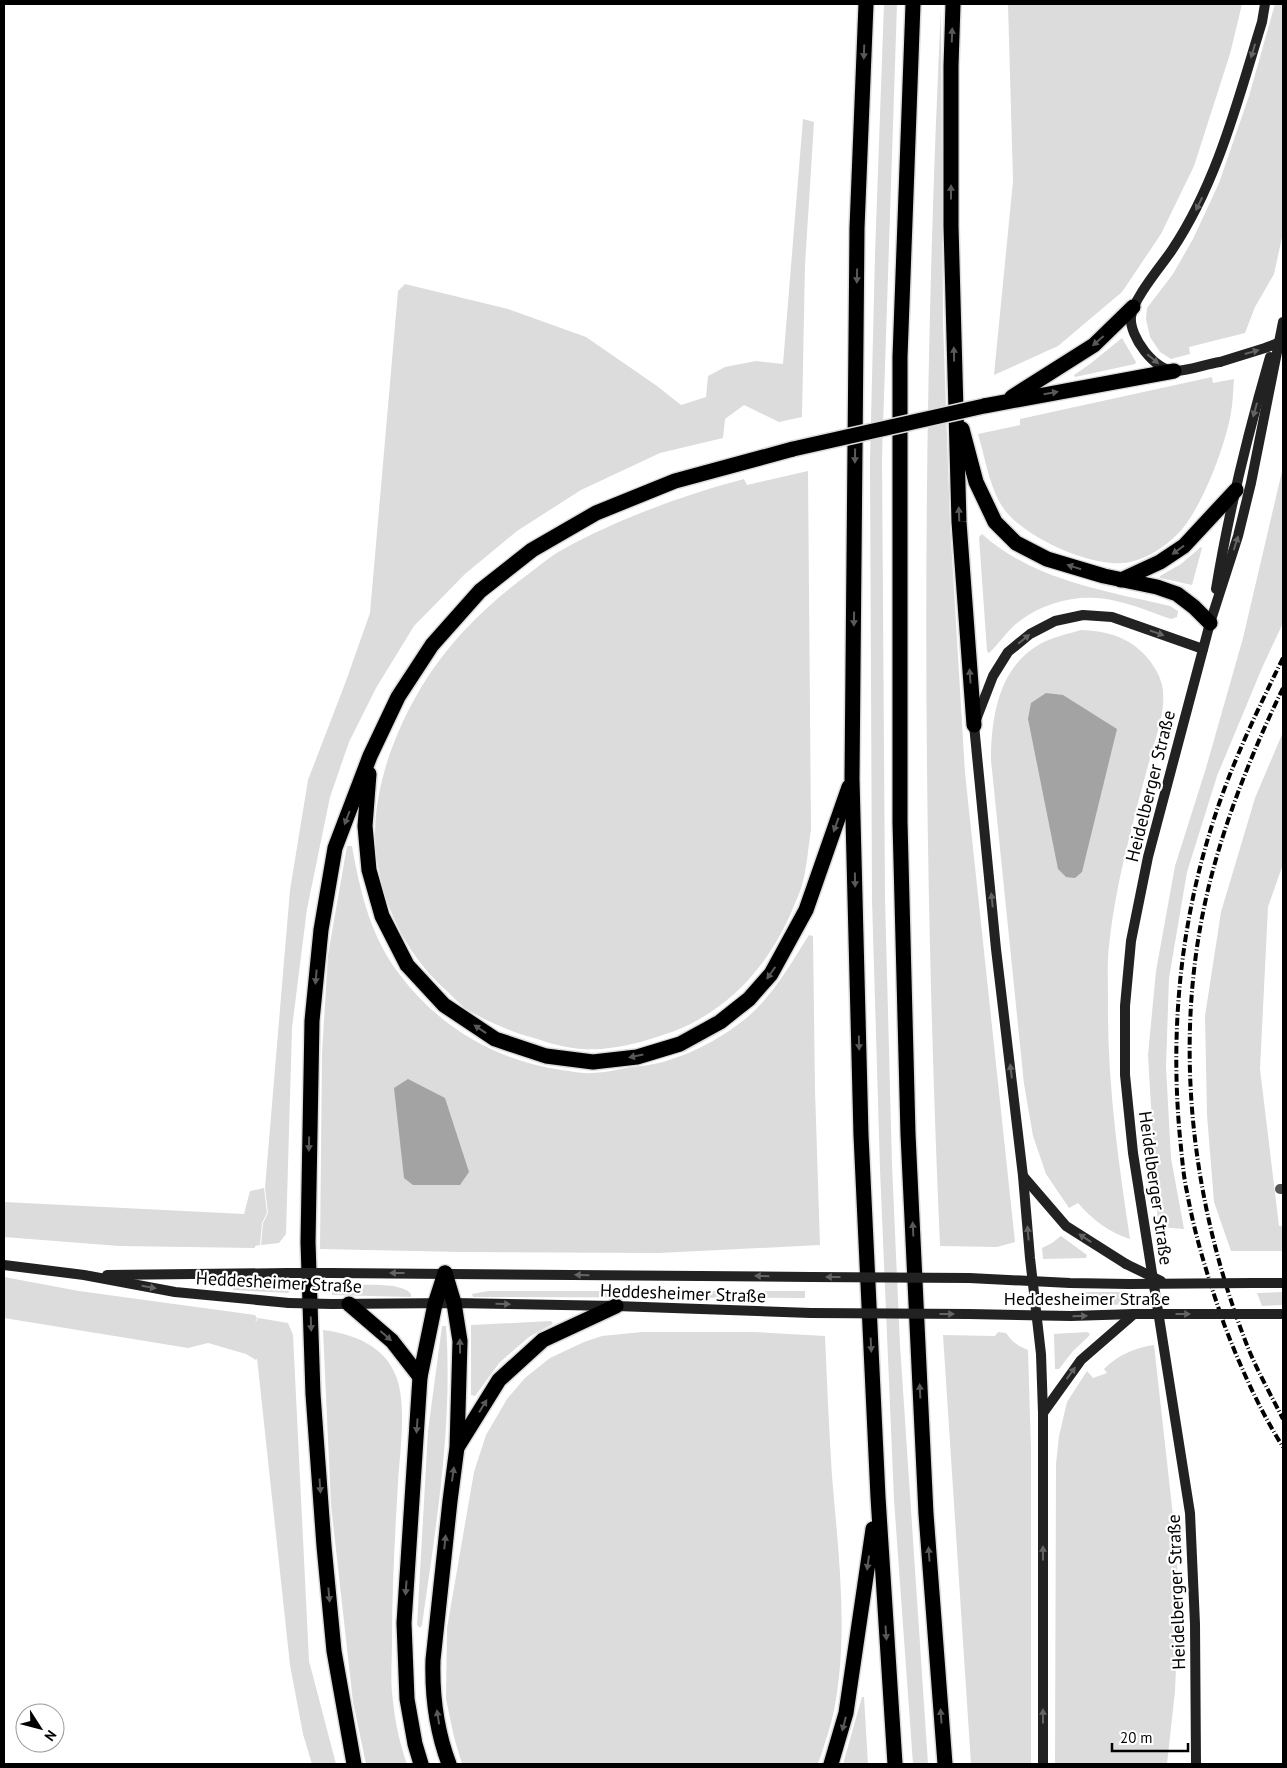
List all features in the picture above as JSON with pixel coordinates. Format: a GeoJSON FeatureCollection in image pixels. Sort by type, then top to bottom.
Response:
{"type":"FeatureCollection","features":[{"type":"Feature","properties":{"kind":"highway"},"geometry":{"type":"LineString","coordinates":[[866,4],[857,228],[852,779],[861,1135],[878,1497],[895,1764]]}},
{"type":"Feature","properties":{"kind":"highway"},"geometry":{"type":"LineString","coordinates":[[912,4],[900,357],[900,822],[908,1134],[925,1495],[945,1764]]}},
{"type":"Feature","properties":{"kind":"highway"},"geometry":{"type":"LineString","coordinates":[[953,4],[951,226],[955,403],[959,522],[974,725]]}},
{"type":"Feature","properties":{"kind":"highway"},"geometry":{"type":"LineString","coordinates":[[1004,402],[1094,345],[1133,307]]}},
{"type":"Feature","properties":{"kind":"highway"},"geometry":{"type":"LineString","coordinates":[[354,1764],[334,1651],[313,1394],[308,1242],[312,1022],[322,921],[335,848],[370,756],[398,697],[432,645],[480,591],[532,550],[596,513],[675,481],[793,449],[984,406],[1174,371]]}},
{"type":"Feature","properties":{"kind":"highway"},"geometry":{"type":"LineString","coordinates":[[955,403],[976,482],[995,522],[1016,543],[1048,559],[1104,576],[1156,587],[1177,594],[1210,622]]}},
{"type":"Feature","properties":{"kind":"highway"},"geometry":{"type":"LineString","coordinates":[[1121,580],[1160,562],[1184,546],[1236,490]]}},
{"type":"Feature","properties":{"kind":"highway"},"geometry":{"type":"LineString","coordinates":[[370,756],[365,826],[369,870],[382,916],[407,965],[444,1005],[495,1039],[546,1056],[593,1062],[637,1056],[680,1044],[720,1022],[749,999],[772,974],[806,910],[852,779]]}},
{"type":"Feature","properties":{"kind":"highway"},"geometry":{"type":"LineString","coordinates":[[446,1273],[454,1303],[460,1341],[457,1448],[432,1683],[441,1739],[449,1764]]}},
{"type":"Feature","properties":{"kind":"highway"},"geometry":{"type":"LineString","coordinates":[[421,1764],[415,1744],[407,1699],[404,1623],[420,1377],[435,1304],[446,1273]]}},
{"type":"Feature","properties":{"kind":"highway"},"geometry":{"type":"LineString","coordinates":[[349,1304],[392,1342],[420,1377]]}},
{"type":"Feature","properties":{"kind":"highway"},"geometry":{"type":"LineString","coordinates":[[457,1448],[499,1380],[543,1340],[616,1306]]}},
{"type":"Feature","properties":{"kind":"highway"},"geometry":{"type":"LineString","coordinates":[[831,1764],[846,1713],[878,1497]]}},
{"type":"Feature","properties":{"kind":"main road"},"geometry":{"type":"LineString","coordinates":[[1266,4],[1227,134],[1206,188],[1187,228],[1133,307],[1131,317],[1132,328],[1140,345],[1153,360],[1161,366],[1174,371],[1220,362],[1283,341]]}},
{"type":"Feature","properties":{"kind":"main road","name":"Heidelberger Straße"},"geometry":{"type":"LineString","coordinates":[[1210,622],[1223,543],[1250,428],[1283,313]]}},
{"type":"Feature","properties":{"kind":"main road","name":"Heidelberger Straße"},"geometry":{"type":"LineString","coordinates":[[1196,1764],[1195,1624],[1190,1513],[1133,1153],[1125,1075],[1125,1006],[1131,941],[1148,857],[1210,622],[1238,536],[1251,483],[1283,322]]}},
{"type":"Feature","properties":{"kind":"main road"},"geometry":{"type":"LineString","coordinates":[[1043,1764],[1043,1413],[1041,1354],[1023,1176],[996,949],[974,725],[993,676],[1008,652],[1030,634],[1055,621],[1083,615],[1112,618],[1203,649]]}},
{"type":"Feature","properties":{"kind":"main road"},"geometry":{"type":"LineString","coordinates":[[1023,1176],[1066,1226],[1126,1264],[1164,1283]]}},
{"type":"Feature","properties":{"kind":"main road","name":"Heddesheimer Straße"},"geometry":{"type":"LineString","coordinates":[[4,1265],[84,1275],[175,1292],[289,1303],[454,1303],[616,1306],[811,1313],[1071,1316],[1283,1314]]}},
{"type":"Feature","properties":{"kind":"main road","name":"Heddesheimer Straße"},"geometry":{"type":"LineString","coordinates":[[84,1275],[446,1273],[969,1278],[1129,1284],[1283,1283]]}},
{"type":"Feature","properties":{"kind":"main road"},"geometry":{"type":"LineString","coordinates":[[1043,1413],[1081,1360],[1134,1314]]}},
{"type":"Feature","properties":{"kind":"shaded area"},"geometry":{"type":"Polygon","coordinates":[[[884,4],[897,4],[882,457],[885,898],[892,1165],[900,1345],[928,1764],[913,1764],[894,1500],[880,1169],[872,900],[870,461],[884,4]]]}},
{"type":"Feature","properties":{"kind":"shaded area"},"geometry":{"type":"Polygon","coordinates":[[[1008,4],[1242,4],[1230,54],[1194,166],[1161,234],[1122,292],[1058,346],[994,375],[1013,181],[1008,4]]]}},
{"type":"Feature","properties":{"kind":"shaded area"},"geometry":{"type":"Polygon","coordinates":[[[1275,4],[1283,4],[1283,233],[1274,274],[1255,307],[1245,333],[1189,347],[1190,354],[1171,359],[1160,352],[1150,337],[1146,319],[1147,308],[1173,274],[1193,239],[1219,183],[1249,96],[1275,4]]]}},
{"type":"Feature","properties":{"kind":"shaded area"},"geometry":{"type":"Polygon","coordinates":[[[941,8],[943,323],[950,523],[965,773],[1015,1242],[997,1247],[940,1246],[930,937],[926,627],[930,317],[941,8]]]}},
{"type":"Feature","properties":{"kind":"shaded area"},"geometry":{"type":"Polygon","coordinates":[[[803,119],[814,122],[805,265],[802,417],[779,422],[744,405],[725,419],[723,438],[660,453],[581,490],[517,531],[465,574],[414,626],[376,688],[349,742],[330,797],[307,909],[292,1028],[286,1234],[279,1243],[261,1245],[263,1223],[268,1213],[265,1188],[290,890],[308,780],[370,613],[398,291],[405,284],[508,309],[586,337],[681,405],[706,397],[708,376],[725,367],[756,361],[783,364],[803,119]]]}},
{"type":"Feature","properties":{"kind":"shaded area"},"geometry":{"type":"Polygon","coordinates":[[[1122,338],[1136,362],[1135,364],[1075,377],[1074,375],[1122,338]]]}},
{"type":"Feature","properties":{"kind":"shaded area"},"geometry":{"type":"Polygon","coordinates":[[[1212,377],[1213,383],[1234,379],[1231,413],[1224,441],[1213,473],[1199,504],[1183,528],[1156,552],[1139,560],[1122,563],[1108,563],[1075,555],[1026,530],[1013,519],[999,501],[991,483],[978,434],[1020,425],[1020,419],[1212,377]]]}},
{"type":"Feature","properties":{"kind":"shaded area"},"geometry":{"type":"Polygon","coordinates":[[[1283,467],[1283,623],[1217,776],[1187,872],[1169,978],[1166,1067],[1171,1158],[1184,1229],[1158,1227],[1148,1055],[1156,971],[1175,866],[1206,768],[1243,638],[1283,467]]]}},
{"type":"Feature","properties":{"kind":"shaded area"},"geometry":{"type":"Polygon","coordinates":[[[808,471],[811,830],[801,888],[784,929],[773,948],[746,983],[712,1011],[693,1023],[672,1032],[628,1045],[605,1049],[564,1046],[510,1030],[468,1010],[434,979],[421,964],[400,932],[392,915],[380,878],[377,859],[375,833],[377,806],[391,750],[415,698],[430,674],[455,641],[487,608],[560,551],[626,519],[697,493],[744,479],[747,485],[808,471]]]}},
{"type":"Feature","properties":{"kind":"shaded area"},"geometry":{"type":"Polygon","coordinates":[[[982,534],[1002,550],[1024,563],[1047,573],[1095,589],[1170,606],[1178,611],[1177,617],[1171,619],[1130,605],[1104,599],[1079,598],[1067,600],[1043,607],[1021,620],[989,653],[987,651],[979,537],[982,534]]]}},
{"type":"Feature","properties":{"kind":"shaded area"},"geometry":{"type":"Polygon","coordinates":[[[1201,547],[1192,585],[1160,578],[1160,576],[1181,564],[1201,547]]]}},
{"type":"Feature","properties":{"kind":"shaded area"},"geometry":{"type":"Polygon","coordinates":[[[1081,630],[1110,634],[1128,641],[1136,647],[1150,661],[1159,675],[1163,694],[1161,720],[1121,874],[1108,952],[1108,1030],[1111,1090],[1130,1239],[1101,1225],[1078,1203],[1069,1208],[1046,1174],[1033,1136],[1024,1084],[991,760],[993,727],[1000,694],[1006,679],[1015,666],[1026,654],[1040,644],[1081,630]]]}},
{"type":"Feature","properties":{"kind":"shaded area"},"geometry":{"type":"Polygon","coordinates":[[[1046,693],[1063,695],[1117,729],[1082,872],[1075,878],[1066,877],[1058,869],[1028,719],[1031,703],[1046,693]]]}},
{"type":"Feature","properties":{"kind":"shaded area"},"geometry":{"type":"Polygon","coordinates":[[[1283,732],[1283,864],[1268,907],[1260,1069],[1279,1226],[1283,1226],[1283,1251],[1231,1251],[1214,1202],[1207,1115],[1205,1016],[1221,912],[1255,798],[1283,732]]]}},
{"type":"Feature","properties":{"kind":"shaded area"},"geometry":{"type":"Polygon","coordinates":[[[347,846],[352,846],[363,897],[381,946],[400,975],[416,994],[451,1026],[471,1039],[492,1050],[514,1058],[561,1070],[596,1073],[659,1063],[671,1060],[708,1044],[731,1030],[760,1005],[783,976],[809,935],[813,936],[820,1245],[659,1253],[320,1249],[322,1053],[328,955],[347,846]]]}},
{"type":"Feature","properties":{"kind":"shaded area"},"geometry":{"type":"Polygon","coordinates":[[[408,1079],[445,1098],[469,1172],[460,1185],[413,1185],[404,1178],[394,1088],[408,1079]]]}},
{"type":"Feature","properties":{"kind":"shaded area"},"geometry":{"type":"Polygon","coordinates":[[[264,1188],[267,1213],[262,1223],[260,1245],[255,1246],[255,1248],[119,1246],[4,1237],[4,1202],[244,1214],[250,1191],[264,1188]]]}},
{"type":"Feature","properties":{"kind":"shaded area"},"geometry":{"type":"Polygon","coordinates":[[[1061,1236],[1087,1255],[1086,1258],[1043,1259],[1042,1248],[1061,1236]]]}},
{"type":"Feature","properties":{"kind":"shaded area"},"geometry":{"type":"Polygon","coordinates":[[[4,1277],[79,1291],[255,1315],[257,1318],[255,1324],[258,1318],[288,1323],[293,1335],[309,1661],[336,1764],[312,1764],[303,1734],[290,1665],[257,1358],[256,1360],[246,1354],[208,1343],[188,1348],[4,1318],[4,1277]]]}},
{"type":"Feature","properties":{"kind":"shaded area"},"geometry":{"type":"Polygon","coordinates":[[[233,1285],[289,1285],[289,1293],[233,1290],[233,1285]]]}},
{"type":"Feature","properties":{"kind":"shaded area"},"geometry":{"type":"Polygon","coordinates":[[[386,1285],[405,1290],[411,1294],[411,1297],[332,1295],[332,1286],[386,1285]]]}},
{"type":"Feature","properties":{"kind":"shaded area"},"geometry":{"type":"Polygon","coordinates":[[[488,1291],[805,1291],[805,1298],[473,1297],[472,1294],[488,1291]]]}},
{"type":"Feature","properties":{"kind":"shaded area"},"geometry":{"type":"Polygon","coordinates":[[[1130,1292],[1132,1305],[1077,1304],[1078,1293],[1130,1292]]]}},
{"type":"Feature","properties":{"kind":"shaded area"},"geometry":{"type":"Polygon","coordinates":[[[1283,1292],[1283,1305],[1262,1306],[1257,1293],[1283,1292]]]}},
{"type":"Feature","properties":{"kind":"shaded area"},"geometry":{"type":"Polygon","coordinates":[[[551,1321],[553,1324],[529,1337],[500,1362],[475,1396],[471,1395],[471,1325],[551,1321]]]}},
{"type":"Feature","properties":{"kind":"shaded area"},"geometry":{"type":"Polygon","coordinates":[[[442,1326],[446,1326],[448,1363],[445,1438],[433,1551],[420,1628],[417,1625],[428,1431],[442,1326]]]}},
{"type":"Feature","properties":{"kind":"shaded area"},"geometry":{"type":"Polygon","coordinates":[[[323,1330],[356,1338],[376,1349],[391,1365],[399,1387],[402,1428],[394,1562],[391,1679],[396,1725],[407,1764],[366,1764],[353,1702],[331,1505],[323,1330]]]}},
{"type":"Feature","properties":{"kind":"shaded area"},"geometry":{"type":"Polygon","coordinates":[[[642,1332],[753,1332],[825,1336],[842,1616],[840,1672],[835,1707],[819,1761],[817,1764],[462,1764],[446,1699],[447,1628],[474,1472],[486,1435],[507,1399],[525,1378],[550,1358],[602,1336],[642,1332]]]}},
{"type":"Feature","properties":{"kind":"shaded area"},"geometry":{"type":"Polygon","coordinates":[[[998,1332],[1006,1333],[1021,1347],[1028,1350],[1031,1449],[1031,1764],[971,1764],[943,1335],[995,1336],[998,1332]]]}},
{"type":"Feature","properties":{"kind":"shaded area"},"geometry":{"type":"Polygon","coordinates":[[[1087,1332],[1090,1334],[1088,1337],[1073,1351],[1059,1369],[1055,1369],[1054,1334],[1087,1332]]]}},
{"type":"Feature","properties":{"kind":"shaded area"},"geometry":{"type":"Polygon","coordinates":[[[1154,1345],[1177,1552],[1178,1622],[1175,1691],[1167,1764],[1055,1764],[1056,1464],[1059,1436],[1067,1402],[1087,1371],[1093,1378],[1107,1373],[1104,1369],[1121,1356],[1133,1350],[1154,1345]]]}},
{"type":"Feature","properties":{"kind":"shaded area"},"geometry":{"type":"Polygon","coordinates":[[[862,1697],[864,1697],[868,1764],[843,1764],[862,1697]]]}},
{"type":"Feature","properties":{"kind":"railway"},"geometry":{"type":"LineString","coordinates":[[1283,658],[1236,759],[1213,822],[1202,861],[1185,939],[1180,978],[1176,1058],[1177,1098],[1184,1172],[1198,1242],[1218,1308],[1237,1356],[1250,1387],[1283,1447]]}},
{"type":"Feature","properties":{"kind":"railway"},"geometry":{"type":"LineString","coordinates":[[1283,688],[1244,777],[1227,823],[1213,870],[1200,929],[1192,988],[1190,1048],[1192,1107],[1199,1167],[1210,1226],[1245,1340],[1283,1419]]}}]}
